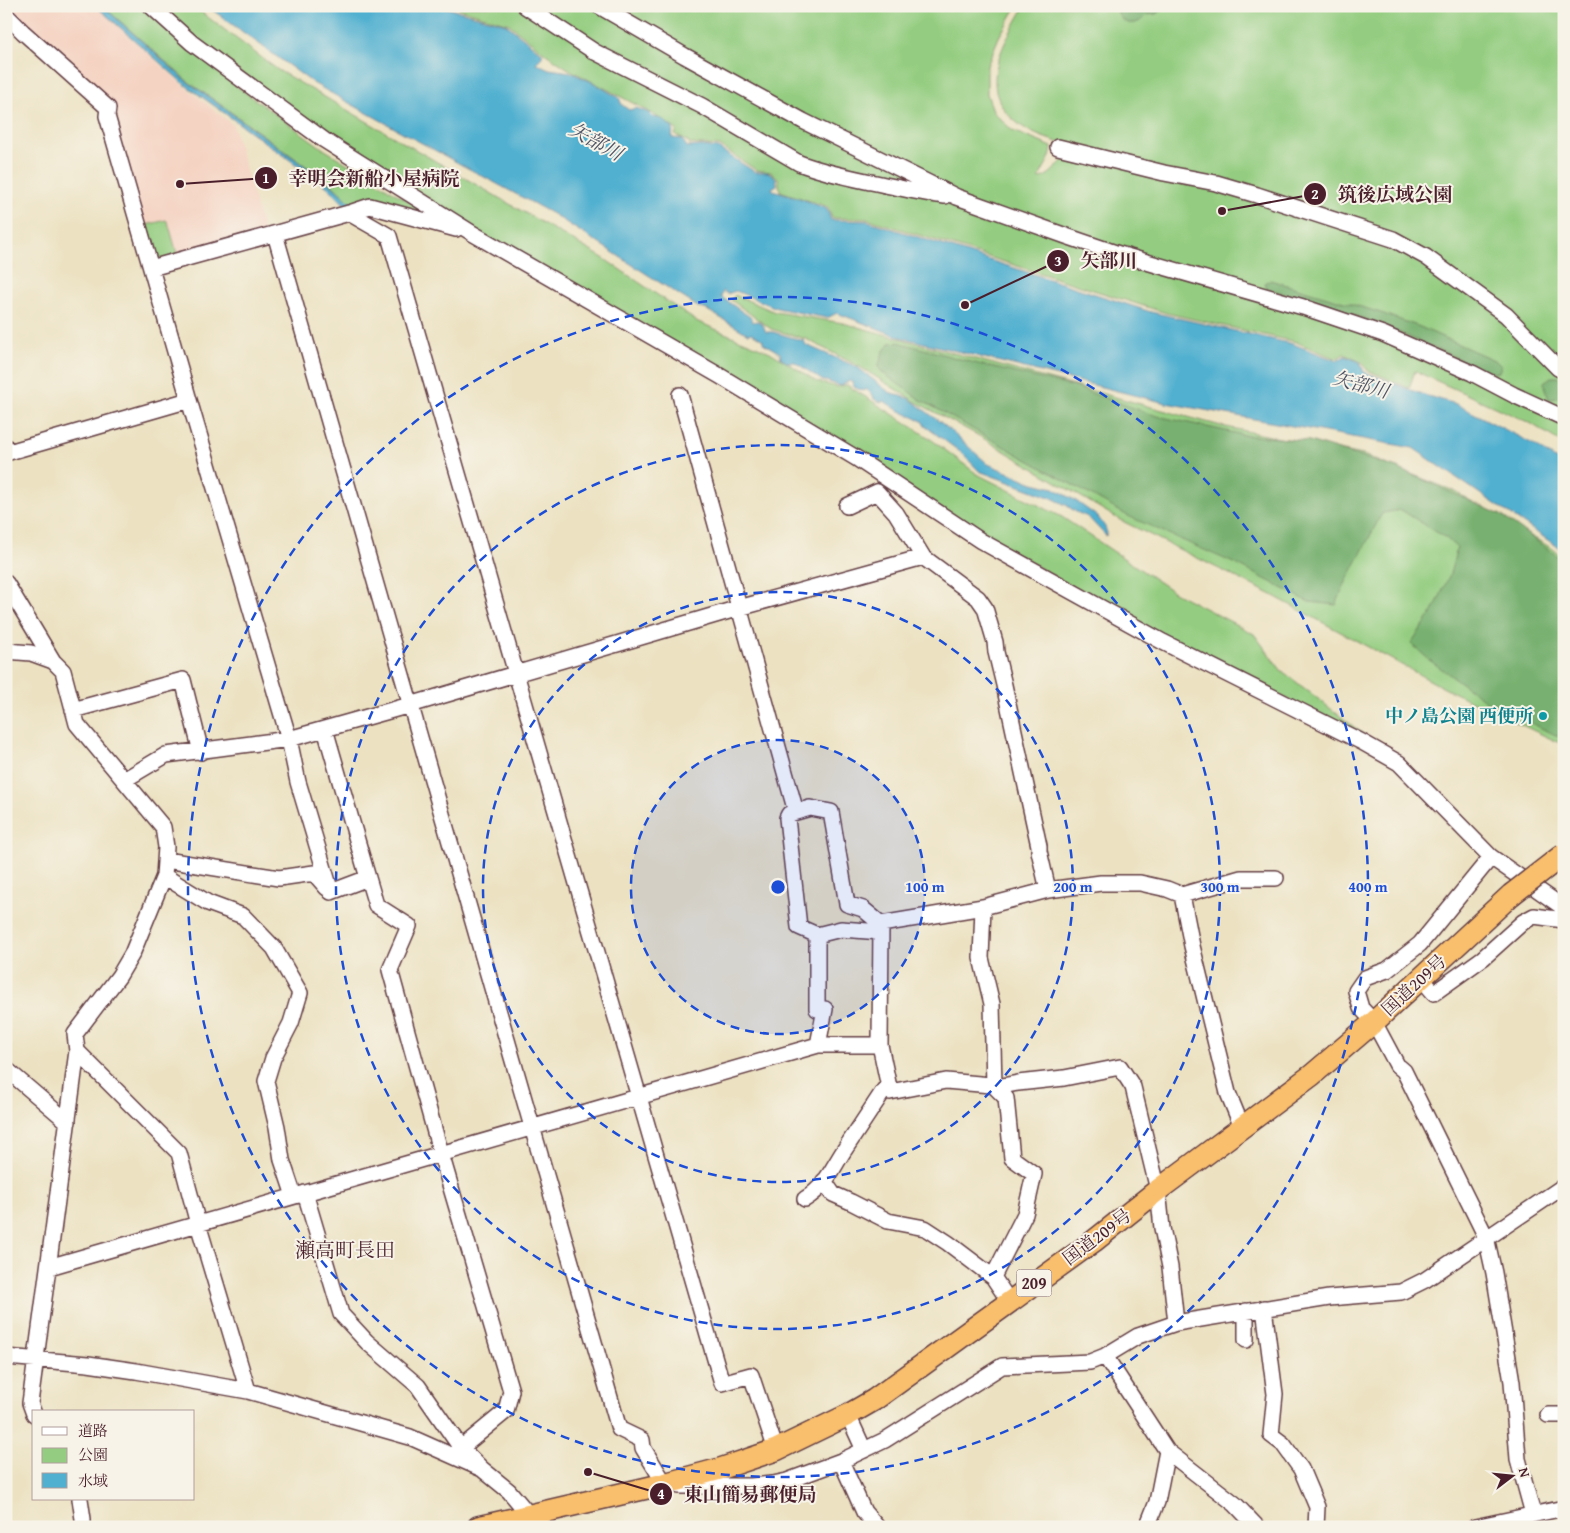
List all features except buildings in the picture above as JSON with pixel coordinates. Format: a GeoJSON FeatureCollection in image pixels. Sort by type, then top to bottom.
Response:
{"type":"FeatureCollection","features":[{"type":"Feature","properties":{"kind":"highway","name":"国道209号"},"geometry":{"type":"LineString","coordinates":[[478,1527],[662,1485],[720,1469],[776,1450],[848,1415],[880,1395],[1094,1241],[1158,1190],[1312,1075],[1374,1022],[1511,895],[1564,854]]}},
{"type":"Feature","properties":{"kind":"street"},"geometry":{"type":"LineString","coordinates":[[151,6],[192,43],[324,140],[472,233],[720,376],[856,458],[981,541],[1163,642],[1362,742],[1398,763],[1491,857],[1564,908]]}},
{"type":"Feature","properties":{"kind":"street"},"geometry":{"type":"LineString","coordinates":[[525,6],[595,52],[702,106],[799,163],[858,179],[924,193],[957,197]]}},
{"type":"Feature","properties":{"kind":"street"},"geometry":{"type":"LineString","coordinates":[[599,6],[803,121],[957,197],[1119,254],[1303,307],[1367,329],[1472,373],[1564,418]]}},
{"type":"Feature","properties":{"kind":"street"},"geometry":{"type":"LineString","coordinates":[[6,15],[108,108],[108,116],[189,400],[290,739],[298,782],[332,892]]}},
{"type":"Feature","properties":{"kind":"street"},"geometry":{"type":"LineString","coordinates":[[1058,147],[1164,173],[1216,183],[1393,239],[1426,257],[1506,315],[1558,368],[1564,371]]}},
{"type":"Feature","properties":{"kind":"street"},"geometry":{"type":"LineString","coordinates":[[152,268],[349,214],[370,206],[472,233]]}},
{"type":"Feature","properties":{"kind":"street"},"geometry":{"type":"LineString","coordinates":[[349,214],[389,236],[722,1382],[751,1376],[776,1450]]}},
{"type":"Feature","properties":{"kind":"street"},"geometry":{"type":"LineString","coordinates":[[275,234],[619,1429],[642,1440],[643,1448],[662,1485],[751,1486],[773,1484],[788,1480],[841,1461],[885,1440],[1002,1366],[1090,1362],[1105,1356],[1138,1336],[1176,1323],[1328,1298],[1401,1292],[1425,1280],[1564,1186]]}},
{"type":"Feature","properties":{"kind":"street"},"geometry":{"type":"LineString","coordinates":[[680,395],[796,812]]}},
{"type":"Feature","properties":{"kind":"street"},"geometry":{"type":"LineString","coordinates":[[6,447],[10,452],[189,400]]}},
{"type":"Feature","properties":{"kind":"street"},"geometry":{"type":"LineString","coordinates":[[847,506],[877,492],[896,513],[923,558],[978,598],[985,608],[995,642],[1039,846],[1038,851],[1048,890]]}},
{"type":"Feature","properties":{"kind":"street"},"geometry":{"type":"LineString","coordinates":[[124,780],[166,755],[201,752],[290,739],[739,608],[923,558]]}},
{"type":"Feature","properties":{"kind":"street"},"geometry":{"type":"LineString","coordinates":[[6,582],[53,661],[63,671],[77,724],[163,828],[166,847],[164,876],[132,954],[119,976],[75,1034],[77,1051],[35,1360],[30,1402],[33,1410]]}},
{"type":"Feature","properties":{"kind":"street"},"geometry":{"type":"LineString","coordinates":[[6,651],[31,654],[53,661]]}},
{"type":"Feature","properties":{"kind":"street"},"geometry":{"type":"LineString","coordinates":[[73,710],[183,680],[201,752]]}},
{"type":"Feature","properties":{"kind":"street"},"geometry":{"type":"LineString","coordinates":[[325,729],[376,905],[409,926],[390,970],[441,1154],[511,1391],[506,1411],[461,1448]]}},
{"type":"Feature","properties":{"kind":"street"},"geometry":{"type":"LineString","coordinates":[[890,1092],[880,1045],[881,928],[863,909],[848,904],[831,812],[810,808],[789,814],[786,818],[799,927],[817,934],[840,929],[881,928],[983,907],[1048,890],[1101,883],[1127,882],[1167,889],[1182,895],[1241,878],[1276,878]]}},
{"type":"Feature","properties":{"kind":"street"},"geometry":{"type":"LineString","coordinates":[[1491,857],[1420,944],[1387,970],[1365,978],[1356,992],[1361,1008],[1374,1022],[1397,1064],[1404,1071],[1486,1237],[1494,1273],[1512,1382],[1518,1458],[1533,1514]]}},
{"type":"Feature","properties":{"kind":"street"},"geometry":{"type":"LineString","coordinates":[[166,860],[279,878],[314,873],[332,892]]}},
{"type":"Feature","properties":{"kind":"street"},"geometry":{"type":"LineString","coordinates":[[164,876],[208,903],[244,916],[274,948],[300,993],[291,1024],[273,1058],[266,1081],[282,1160],[299,1195],[340,1314],[367,1342],[418,1386],[461,1448],[482,1469],[509,1491],[530,1516]]}},
{"type":"Feature","properties":{"kind":"street"},"geometry":{"type":"LineString","coordinates":[[332,892],[368,878]]}},
{"type":"Feature","properties":{"kind":"street"},"geometry":{"type":"LineString","coordinates":[[1182,895],[1192,946],[1228,1093],[1242,1127]]}},
{"type":"Feature","properties":{"kind":"street"},"geometry":{"type":"LineString","coordinates":[[983,907],[981,958],[992,1004],[994,1086],[1006,1098],[1012,1158],[1034,1174],[1025,1214],[993,1278]]}},
{"type":"Feature","properties":{"kind":"street"},"geometry":{"type":"LineString","coordinates":[[1428,986],[1434,993],[1483,958],[1523,922],[1534,916],[1564,920]]}},
{"type":"Feature","properties":{"kind":"street"},"geometry":{"type":"LineString","coordinates":[[817,934],[817,1009],[825,1009],[818,1044]]}},
{"type":"Feature","properties":{"kind":"street"},"geometry":{"type":"LineString","coordinates":[[49,1267],[818,1044],[880,1045]]}},
{"type":"Feature","properties":{"kind":"street"},"geometry":{"type":"LineString","coordinates":[[77,1051],[178,1153],[248,1391]]}},
{"type":"Feature","properties":{"kind":"street"},"geometry":{"type":"LineString","coordinates":[[805,1199],[816,1192],[833,1171],[840,1157],[884,1090],[890,1092],[946,1081],[1002,1086],[1064,1078],[1120,1067],[1133,1087],[1158,1190],[1162,1228],[1170,1267],[1176,1323]]}},
{"type":"Feature","properties":{"kind":"street"},"geometry":{"type":"LineString","coordinates":[[6,1069],[68,1122]]}},
{"type":"Feature","properties":{"kind":"street"},"geometry":{"type":"LineString","coordinates":[[824,1181],[833,1194],[888,1221],[925,1228],[948,1243],[993,1278],[1009,1301]]}},
{"type":"Feature","properties":{"kind":"street"},"geometry":{"type":"LineString","coordinates":[[1264,1308],[1274,1394],[1271,1435],[1283,1444],[1301,1470],[1318,1507],[1316,1527]]}},
{"type":"Feature","properties":{"kind":"street"},"geometry":{"type":"LineString","coordinates":[[1246,1311],[1246,1340]]}},
{"type":"Feature","properties":{"kind":"street"},"geometry":{"type":"LineString","coordinates":[[1105,1356],[1167,1451],[1235,1504],[1258,1527]]}},
{"type":"Feature","properties":{"kind":"street"},"geometry":{"type":"LineString","coordinates":[[6,1357],[88,1364],[248,1391],[410,1436],[482,1469]]}},
{"type":"Feature","properties":{"kind":"street"},"geometry":{"type":"LineString","coordinates":[[848,1415],[864,1450]]}},
{"type":"Feature","properties":{"kind":"street"},"geometry":{"type":"LineString","coordinates":[[1548,1415],[1564,1415]]}},
{"type":"Feature","properties":{"kind":"street"},"geometry":{"type":"LineString","coordinates":[[1147,1527],[1157,1502],[1167,1451]]}},
{"type":"Feature","properties":{"kind":"street"},"geometry":{"type":"LineString","coordinates":[[841,1461],[864,1512],[877,1527]]}},
{"type":"Feature","properties":{"kind":"street"},"geometry":{"type":"LineString","coordinates":[[80,1500],[83,1527]]}},
{"type":"Feature","properties":{"kind":"street"},"geometry":{"type":"LineString","coordinates":[[1475,1527],[1564,1508]]}},
{"type":"Feature","properties":{"kind":"shaded area"},"geometry":{"type":"Polygon","coordinates":[[[6,6],[95,6],[183,85],[233,125],[263,231],[155,263],[112,120],[118,111],[6,11],[6,6]]]}},
{"type":"Feature","properties":{"kind":"green space"},"geometry":{"type":"Polygon","coordinates":[[[103,6],[141,6],[224,77],[325,150],[449,226],[354,206],[331,184],[186,80],[103,6]]]}},
{"type":"Feature","properties":{"kind":"green space"},"geometry":{"type":"Polygon","coordinates":[[[153,6],[193,6],[278,70],[603,258],[696,321],[770,352],[818,382],[838,387],[847,385],[928,437],[977,474],[1062,517],[1174,592],[1254,634],[1281,670],[1367,737],[1156,637],[353,159],[153,6]]]}},
{"type":"Feature","properties":{"kind":"green space"},"geometry":{"type":"Polygon","coordinates":[[[460,6],[1017,6],[999,37],[987,66],[987,94],[994,113],[1013,131],[1052,147],[1050,156],[1039,179],[1053,171],[1071,154],[1072,147],[1040,136],[1023,127],[1008,114],[999,99],[995,84],[996,69],[1001,53],[1025,6],[1564,6],[1564,444],[1530,423],[1415,371],[1409,388],[1367,370],[1363,363],[1344,354],[1336,359],[1296,342],[1166,313],[868,219],[832,218],[828,207],[780,191],[778,178],[771,172],[756,170],[720,146],[689,144],[675,135],[677,130],[648,111],[570,70],[546,54],[509,24],[459,9],[460,6]]]}},
{"type":"Feature","properties":{"kind":"green space"},"geometry":{"type":"Polygon","coordinates":[[[1117,6],[1167,6],[1156,14],[1147,15],[1138,22],[1128,23],[1120,17],[1117,6]]]}},
{"type":"Feature","properties":{"kind":"green space"},"geometry":{"type":"Polygon","coordinates":[[[166,220],[178,257],[155,263],[142,226],[166,220]]]}},
{"type":"Feature","properties":{"kind":"green space"},"geometry":{"type":"Polygon","coordinates":[[[1270,280],[1378,312],[1420,327],[1496,361],[1501,366],[1499,372],[1494,373],[1464,361],[1375,322],[1266,288],[1264,283],[1270,280]]]}},
{"type":"Feature","properties":{"kind":"green space"},"geometry":{"type":"Polygon","coordinates":[[[735,295],[775,312],[843,323],[1221,426],[1363,455],[1454,491],[1553,549],[1564,558],[1564,745],[1446,689],[1270,594],[1120,520],[981,437],[916,402],[860,367],[806,339],[771,329],[731,300],[735,295]]]}},
{"type":"Feature","properties":{"kind":"green space"},"geometry":{"type":"Polygon","coordinates":[[[898,342],[986,366],[1071,386],[1157,416],[1244,435],[1310,441],[1397,468],[1501,515],[1564,561],[1564,739],[1489,703],[1428,659],[1411,643],[1433,612],[1450,574],[1457,548],[1446,538],[1401,510],[1383,513],[1380,517],[1336,605],[1309,602],[1238,565],[1128,516],[919,399],[883,373],[878,367],[883,352],[890,343],[898,342]]]}},
{"type":"Feature","properties":{"kind":"green space"},"geometry":{"type":"Polygon","coordinates":[[[1551,377],[1559,377],[1564,381],[1564,400],[1561,398],[1549,399],[1544,382],[1551,377]]]}},
{"type":"Feature","properties":{"kind":"water"},"geometry":{"type":"Polygon","coordinates":[[[96,6],[102,6],[185,80],[331,185],[354,206],[348,208],[329,188],[184,84],[96,6]]]}},
{"type":"Feature","properties":{"kind":"water"},"geometry":{"type":"Polygon","coordinates":[[[207,6],[440,6],[506,24],[542,53],[542,57],[536,63],[549,69],[570,72],[594,83],[619,98],[622,105],[629,110],[636,108],[649,113],[653,117],[662,119],[673,128],[672,138],[682,139],[687,147],[718,148],[755,172],[768,172],[776,178],[777,185],[772,188],[773,190],[827,209],[831,220],[868,221],[1151,312],[1293,344],[1337,361],[1345,356],[1360,362],[1364,372],[1424,395],[1456,404],[1533,444],[1564,465],[1564,551],[1413,448],[1166,403],[900,337],[837,313],[827,318],[777,308],[736,291],[727,294],[723,291],[721,297],[750,317],[753,322],[757,321],[763,325],[766,332],[773,332],[804,341],[806,345],[857,367],[889,392],[910,399],[944,425],[988,464],[1033,483],[1054,488],[1076,501],[1098,517],[1105,527],[1106,536],[1088,517],[1066,505],[979,471],[963,454],[925,426],[922,421],[884,401],[880,402],[874,399],[873,395],[866,389],[863,391],[854,387],[852,382],[849,381],[841,386],[823,381],[795,362],[786,362],[781,358],[780,353],[763,343],[763,340],[752,333],[748,334],[707,310],[698,307],[553,214],[313,83],[207,6]]]}},
{"type":"Feature","properties":{"kind":"place","name":"幸明会新船小屋病院"},"geometry":{"type":"Point","coordinates":[180,184]}},
{"type":"Feature","properties":{"kind":"place","name":"筑後広域公園"},"geometry":{"type":"Point","coordinates":[1222,211]}},
{"type":"Feature","properties":{"kind":"place","name":"矢部川"},"geometry":{"type":"Point","coordinates":[965,305]}},
{"type":"Feature","properties":{"kind":"place","name":"中ノ島公園 西便所"},"geometry":{"type":"Point","coordinates":[1543,716]}},
{"type":"Feature","properties":{"kind":"place","name":"東山簡易郵便局"},"geometry":{"type":"Point","coordinates":[588,1472]}},
{"type":"Feature","properties":{"kind":"district","name":"瀬高町長田"},"geometry":{"type":"Point","coordinates":[345,1250]}}]}
